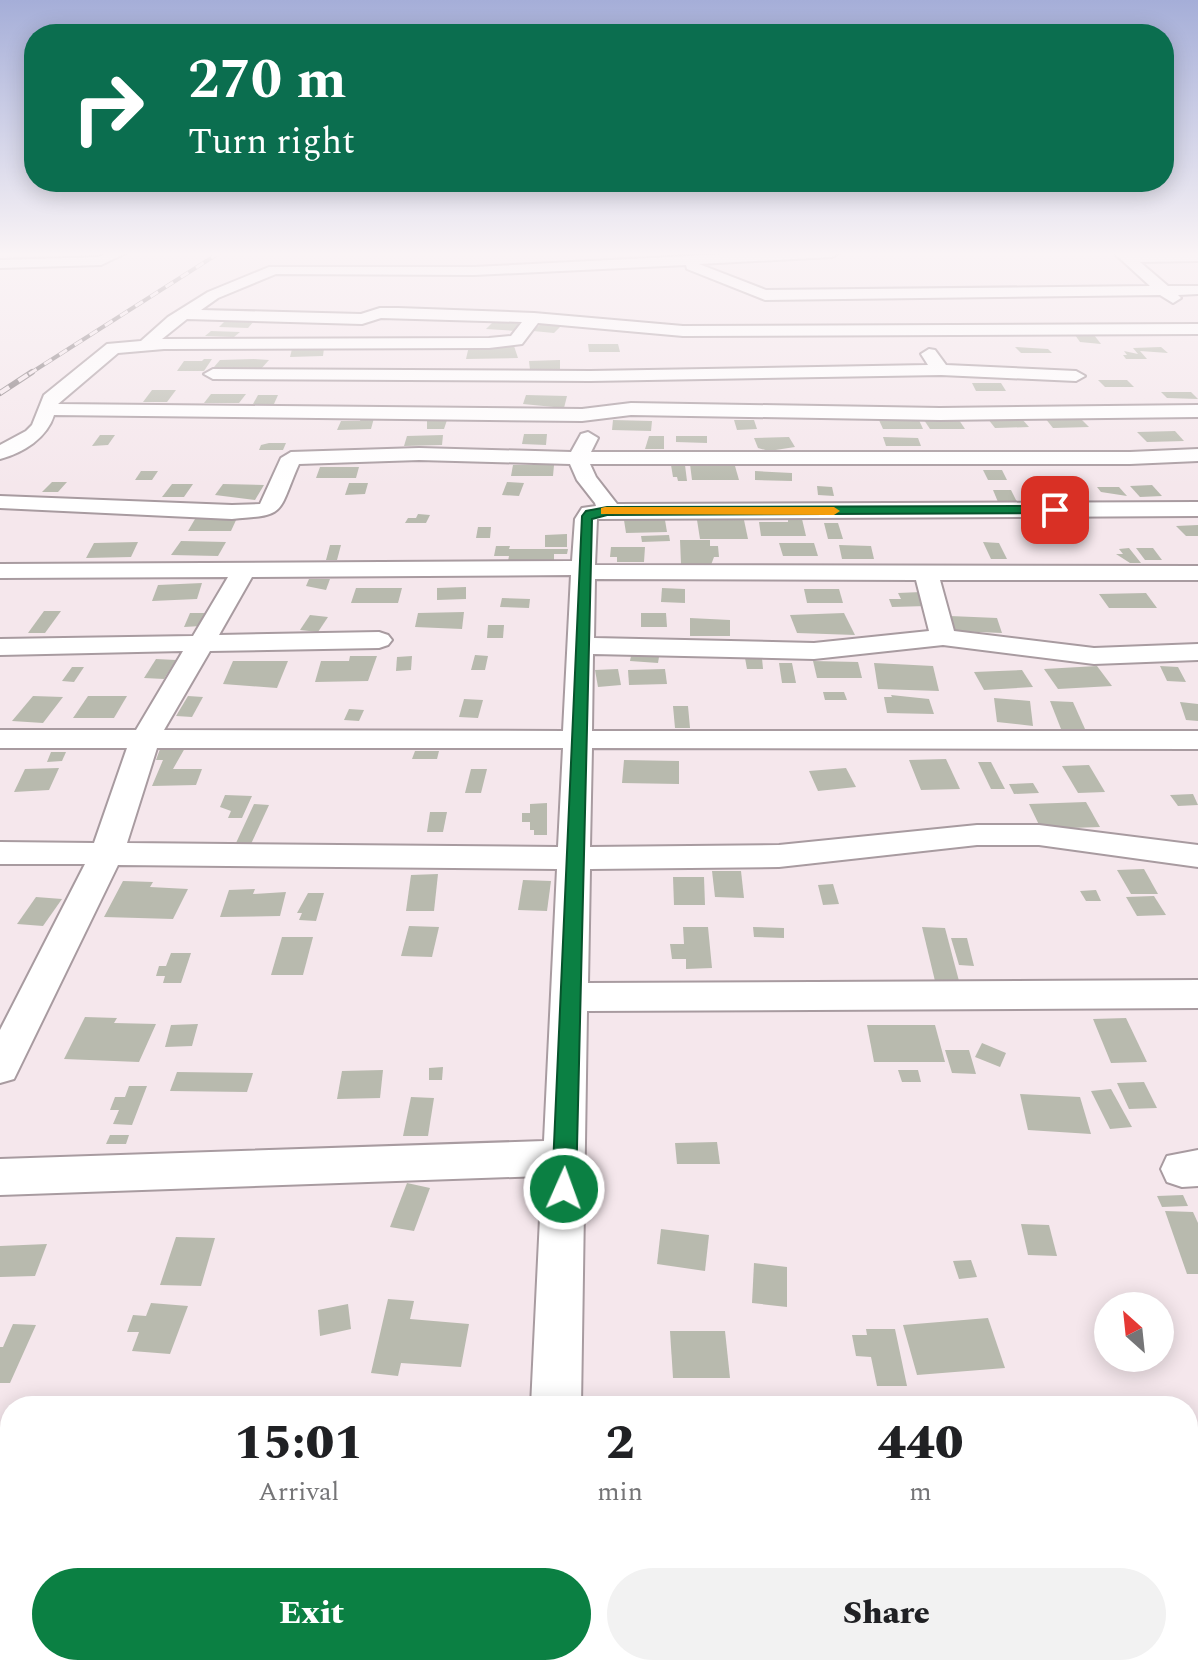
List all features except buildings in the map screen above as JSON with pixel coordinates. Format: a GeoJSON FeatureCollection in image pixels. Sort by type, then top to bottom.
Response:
{"type":"FeatureCollection","features":[{"type":"Feature","properties":{"kind":"street"},"geometry":{"type":"LineString","coordinates":[[147,344],[163,331]]}},
{"type":"Feature","properties":{"kind":"street"},"geometry":{"type":"LineString","coordinates":[[0,453],[33,435],[41,427],[50,399],[113,348],[147,344],[489,343],[516,340],[523,331]]}},
{"type":"Feature","properties":{"kind":"street"},"geometry":{"type":"LineString","coordinates":[[595,331],[786,374],[941,370],[1076,376]]}},
{"type":"Feature","properties":{"kind":"street"},"geometry":{"type":"LineString","coordinates":[[213,374],[590,376],[796,331]]}},
{"type":"Feature","properties":{"kind":"street"},"geometry":{"type":"LineString","coordinates":[[914,331],[941,370]]}},
{"type":"Feature","properties":{"kind":"street"},"geometry":{"type":"LineString","coordinates":[[302,412],[330,375]]}},
{"type":"Feature","properties":{"kind":"street"},"geometry":{"type":"LineString","coordinates":[[46,409],[598,415],[631,409],[940,414],[1198,411]]}},
{"type":"Feature","properties":{"kind":"street"},"geometry":{"type":"LineString","coordinates":[[598,415],[579,456],[585,480],[606,502],[607,511]]}},
{"type":"Feature","properties":{"kind":"street"},"geometry":{"type":"LineString","coordinates":[[0,502],[232,512],[268,510],[291,458],[419,454],[513,458],[1083,458],[1198,455]]}},
{"type":"Feature","properties":{"kind":"street"},"geometry":{"type":"LineString","coordinates":[[556,1396],[583,570],[586,519],[590,513],[1198,509]]}},
{"type":"Feature","properties":{"kind":"street"},"geometry":{"type":"LineString","coordinates":[[0,1068],[107,854],[145,739],[245,568]]}},
{"type":"Feature","properties":{"kind":"street"},"geometry":{"type":"LineString","coordinates":[[0,571],[245,568],[926,574],[1198,573]]}},
{"type":"Feature","properties":{"kind":"street"},"geometry":{"type":"LineString","coordinates":[[926,574],[943,637]]}},
{"type":"Feature","properties":{"kind":"street"},"geometry":{"type":"LineString","coordinates":[[581,646],[814,651],[859,649],[943,637],[1094,656],[1198,652]]}},
{"type":"Feature","properties":{"kind":"street"},"geometry":{"type":"LineString","coordinates":[[0,647],[379,640]]}},
{"type":"Feature","properties":{"kind":"street"},"geometry":{"type":"LineString","coordinates":[[0,739],[1198,740]]}},
{"type":"Feature","properties":{"kind":"street"},"geometry":{"type":"LineString","coordinates":[[0,853],[574,858],[779,856],[977,835],[1039,835],[1198,856]]}},
{"type":"Feature","properties":{"kind":"street"},"geometry":{"type":"LineString","coordinates":[[570,997],[1198,994]]}},
{"type":"Feature","properties":{"kind":"street"},"geometry":{"type":"LineString","coordinates":[[0,1177],[565,1158]]}},
{"type":"Feature","properties":{"kind":"railway"},"geometry":{"type":"LineString","coordinates":[[29,374],[96,331]]}},
{"type":"Feature","properties":{"kind":"railway"},"geometry":{"type":"LineString","coordinates":[[0,393],[32,372]]}},
{"type":"Feature","properties":{"kind":"slow traffic"},"geometry":{"type":"LineString","coordinates":[[605,511],[834,511]]}},
{"type":"Feature","properties":{"kind":"route"},"geometry":{"type":"LineString","coordinates":[[564,1189],[583,568],[586,519],[590,513],[1055,510]]}}]}
